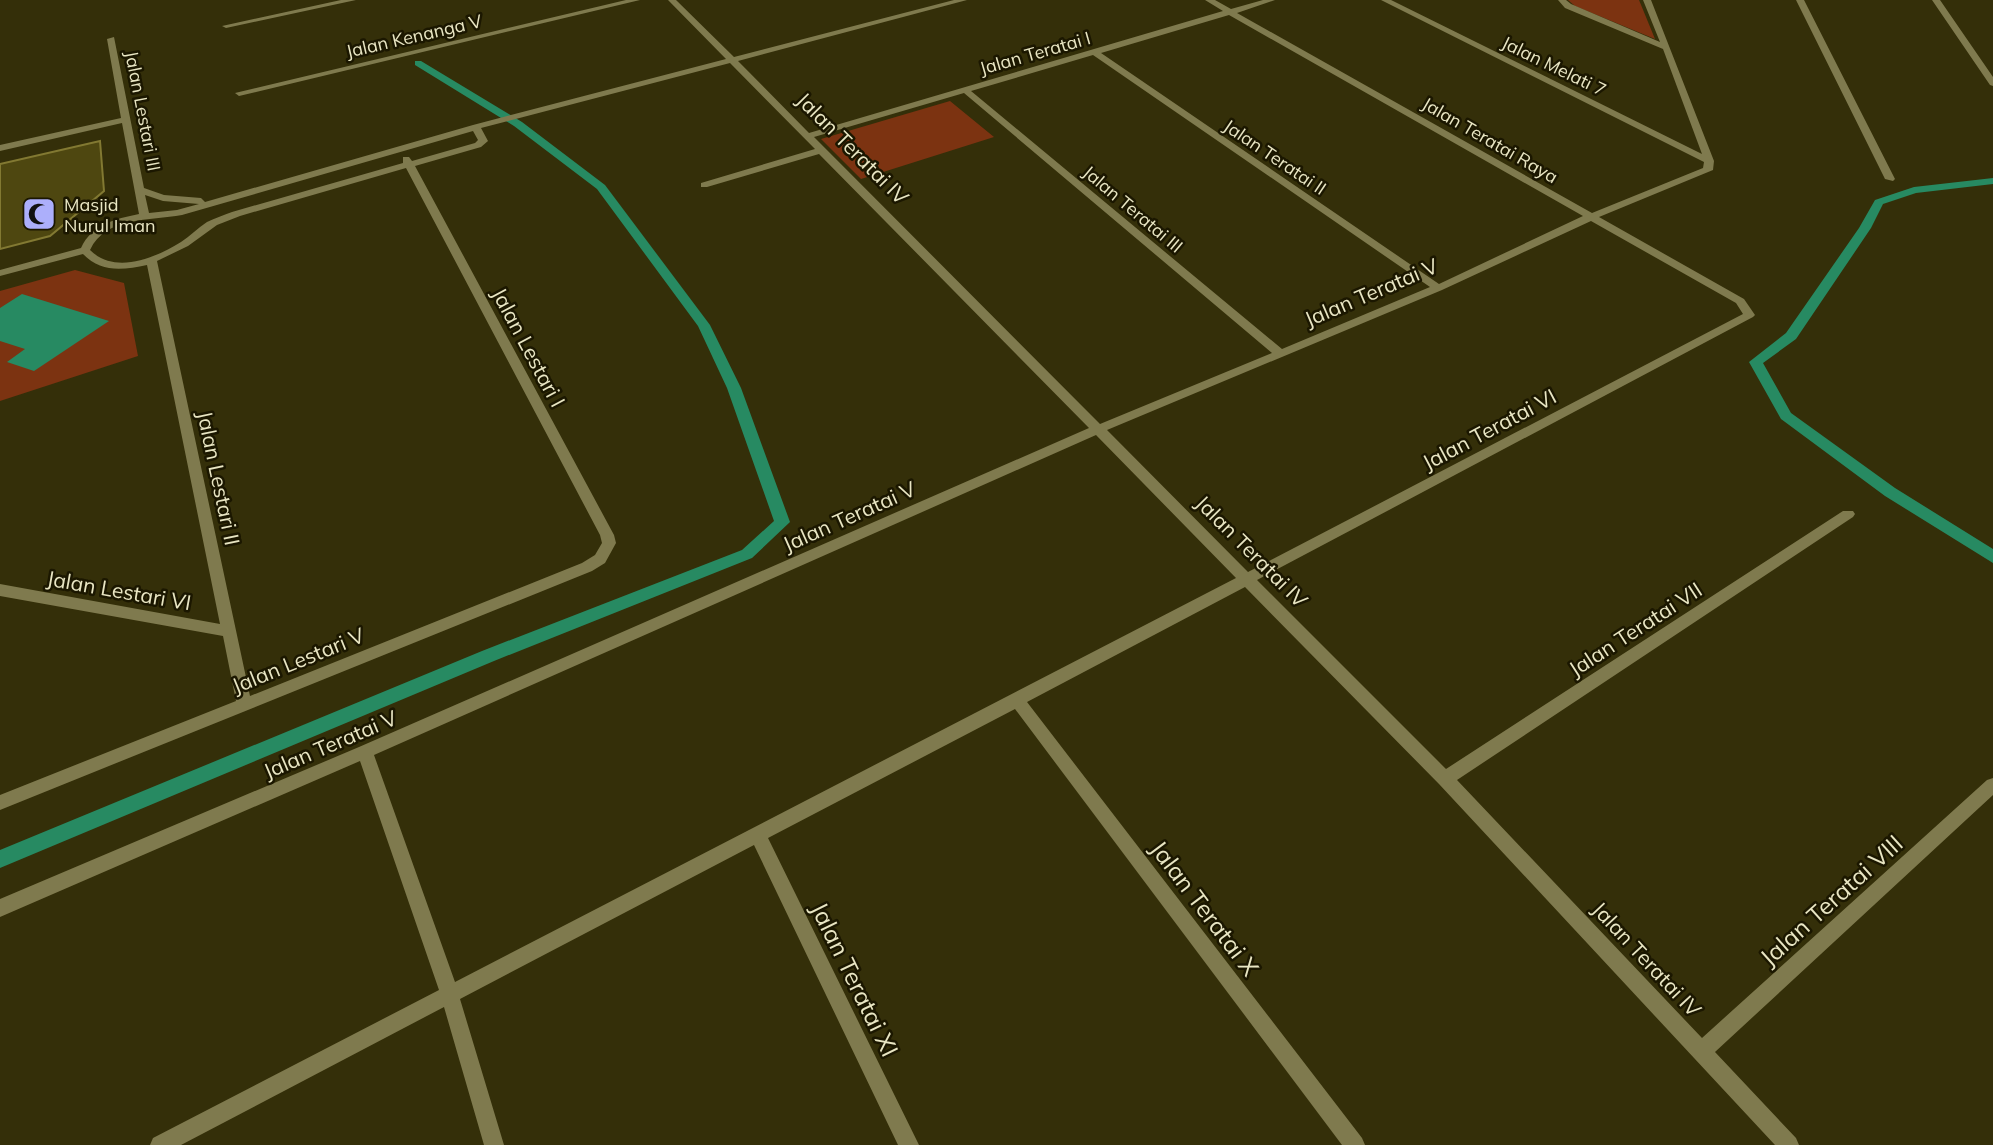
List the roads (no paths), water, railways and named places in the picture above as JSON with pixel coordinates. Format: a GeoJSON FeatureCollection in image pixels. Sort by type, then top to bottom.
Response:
{"type":"FeatureCollection","features":[{"type":"Feature","properties":{"kind":"street"},"geometry":{"type":"LineString","coordinates":[[226,26],[352,0]]}},
{"type":"Feature","properties":{"kind":"street","name":"Jalan Kenanga V"},"geometry":{"type":"LineString","coordinates":[[239,93],[636,0]]}},
{"type":"Feature","properties":{"kind":"street","name":"Jalan Teratai IV"},"geometry":{"type":"LineString","coordinates":[[672,0],[1445,779],[1789,1145]]}},
{"type":"Feature","properties":{"kind":"street"},"geometry":{"type":"LineString","coordinates":[[0,273],[85,250],[92,237],[112,224],[144,215],[178,213],[476,127],[963,0]]}},
{"type":"Feature","properties":{"kind":"street","name":"Jalan Teratai Raya"},"geometry":{"type":"LineString","coordinates":[[1209,0],[1740,301],[1749,315]]}},
{"type":"Feature","properties":{"kind":"street","name":"Jalan Teratai I"},"geometry":{"type":"LineString","coordinates":[[809,136],[1270,0]]}},
{"type":"Feature","properties":{"kind":"street","name":"Jalan Melati 7"},"geometry":{"type":"LineString","coordinates":[[1385,0],[1709,161]]}},
{"type":"Feature","properties":{"kind":"street"},"geometry":{"type":"LineString","coordinates":[[1562,0],[1568,6],[1667,48]]}},
{"type":"Feature","properties":{"kind":"street"},"geometry":{"type":"LineString","coordinates":[[1647,0],[1709,161]]}},
{"type":"Feature","properties":{"kind":"street"},"geometry":{"type":"LineString","coordinates":[[1800,0],[1890,179]]}},
{"type":"Feature","properties":{"kind":"street"},"geometry":{"type":"LineString","coordinates":[[1936,0],[1993,83]]}},
{"type":"Feature","properties":{"kind":"street","name":"Jalan Lestari III"},"geometry":{"type":"LineString","coordinates":[[111,39],[124,120],[141,190],[144,215]]}},
{"type":"Feature","properties":{"kind":"street","name":"Jalan Teratai II"},"geometry":{"type":"LineString","coordinates":[[1094,52],[1438,288]]}},
{"type":"Feature","properties":{"kind":"street","name":"Jalan Teratai III"},"geometry":{"type":"LineString","coordinates":[[965,90],[1280,353]]}},
{"type":"Feature","properties":{"kind":"street"},"geometry":{"type":"LineString","coordinates":[[0,148],[124,120]]}},
{"type":"Feature","properties":{"kind":"street"},"geometry":{"type":"LineString","coordinates":[[85,250],[91,260],[99,264],[124,266],[151,260],[181,246],[209,225],[236,215],[478,145],[483,141],[476,127]]}},
{"type":"Feature","properties":{"kind":"street","name":"Jalan Lestari I"},"geometry":{"type":"LineString","coordinates":[[400,149],[607,535],[607,548]]}},
{"type":"Feature","properties":{"kind":"street"},"geometry":{"type":"LineString","coordinates":[[704,185],[823,150]]}},
{"type":"Feature","properties":{"kind":"street","name":"Jalan Teratai V"},"geometry":{"type":"LineString","coordinates":[[0,908],[365,752],[1099,429],[1438,288],[1590,217],[1708,170],[1709,161]]}},
{"type":"Feature","properties":{"kind":"street","name":"Jalan Lestari III"},"geometry":{"type":"LineString","coordinates":[[141,190],[180,201],[232,197]]}},
{"type":"Feature","properties":{"kind":"street","name":"Jalan Lestari II"},"geometry":{"type":"LineString","coordinates":[[151,260],[244,704]]}},
{"type":"Feature","properties":{"kind":"street","name":"Jalan Teratai VI"},"geometry":{"type":"LineString","coordinates":[[160,1145],[1017,700],[1749,315]]}},
{"type":"Feature","properties":{"kind":"street","name":"Jalan Teratai VII"},"geometry":{"type":"LineString","coordinates":[[1445,779],[1848,514]]}},
{"type":"Feature","properties":{"kind":"street","name":"Jalan Lestari V"},"geometry":{"type":"LineString","coordinates":[[0,803],[587,567],[600,559],[607,548]]}},
{"type":"Feature","properties":{"kind":"street","name":"Jalan Lestari VI"},"geometry":{"type":"LineString","coordinates":[[0,590],[230,632]]}},
{"type":"Feature","properties":{"kind":"street","name":"Jalan Teratai X"},"geometry":{"type":"LineString","coordinates":[[1017,700],[1355,1145]]}},
{"type":"Feature","properties":{"kind":"street"},"geometry":{"type":"LineString","coordinates":[[365,752],[449,993],[494,1145]]}},
{"type":"Feature","properties":{"kind":"street","name":"Jalan Teratai VIII"},"geometry":{"type":"LineString","coordinates":[[1702,1051],[1993,785]]}},
{"type":"Feature","properties":{"kind":"street","name":"Jalan Teratai XI"},"geometry":{"type":"LineString","coordinates":[[757,834],[909,1145]]}},
{"type":"Feature","properties":{"kind":"waterway"},"geometry":{"type":"LineString","coordinates":[[0,859],[488,656],[747,554],[782,522],[734,388],[704,325],[601,187],[518,124],[418,63]]}},
{"type":"Feature","properties":{"kind":"waterway"},"geometry":{"type":"LineString","coordinates":[[1993,181],[1914,190],[1879,202],[1865,228],[1791,336],[1756,362],[1786,416],[1890,492],[1993,557]]}},
{"type":"Feature","properties":{"kind":"place","name":"Masjid Nurul Iman"},"geometry":{"type":"Point","coordinates":[39,214]}}]}
